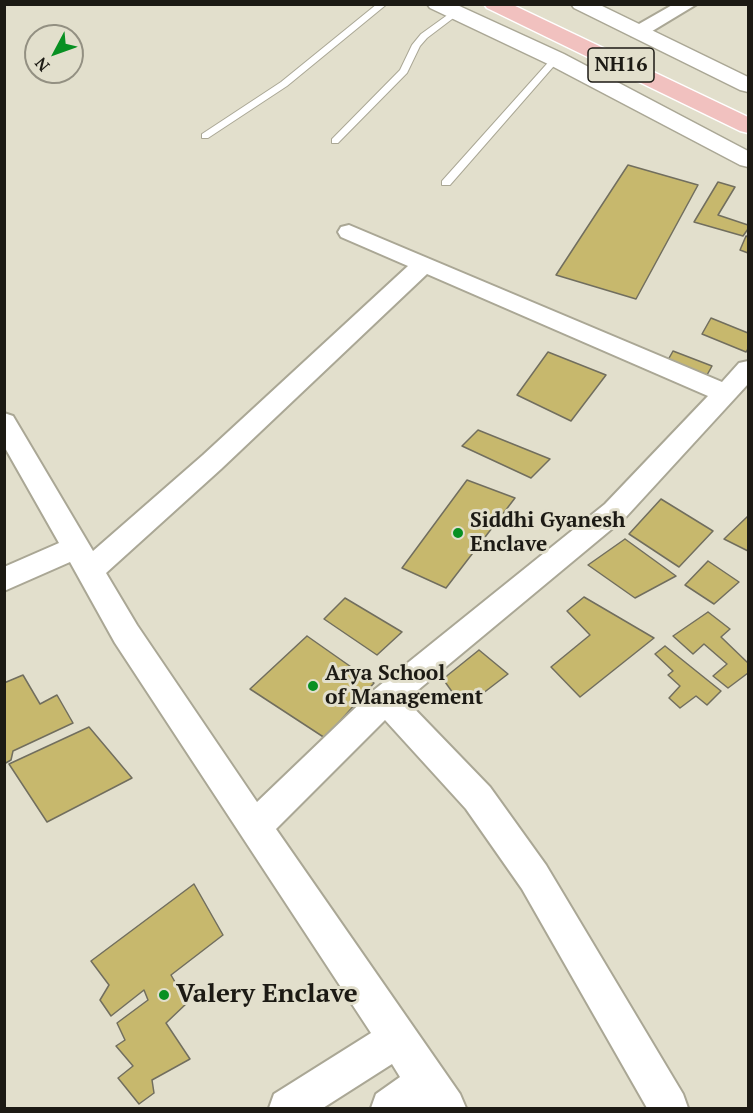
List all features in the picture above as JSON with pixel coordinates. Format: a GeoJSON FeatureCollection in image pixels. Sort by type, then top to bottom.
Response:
{"type":"FeatureCollection","features":[{"type":"Feature","properties":{"kind":"highway","name":"NH16"},"geometry":{"type":"LineString","coordinates":[[494,4],[748,126]]}},
{"type":"Feature","properties":{"kind":"highway","name":"NH16"},"geometry":{"type":"LineString","coordinates":[[531,4],[748,107]]}},
{"type":"Feature","properties":{"kind":"street"},"geometry":{"type":"LineString","coordinates":[[581,4],[748,85]]}},
{"type":"Feature","properties":{"kind":"street"},"geometry":{"type":"LineString","coordinates":[[638,32],[688,4]]}},
{"type":"Feature","properties":{"kind":"street"},"geometry":{"type":"LineString","coordinates":[[447,9],[556,59],[748,160]]}},
{"type":"Feature","properties":{"kind":"street"},"geometry":{"type":"LineString","coordinates":[[349,232],[725,393]]}},
{"type":"Feature","properties":{"kind":"street"},"geometry":{"type":"LineString","coordinates":[[4,580],[83,558],[213,462],[424,264]]}},
{"type":"Feature","properties":{"kind":"street"},"geometry":{"type":"LineString","coordinates":[[255,827],[385,699],[615,511],[748,369]]}},
{"type":"Feature","properties":{"kind":"street"},"geometry":{"type":"LineString","coordinates":[[4,422],[126,634],[436,1095],[390,1108]]}},
{"type":"Feature","properties":{"kind":"street"},"geometry":{"type":"LineString","coordinates":[[385,699],[478,798],[534,877],[669,1108]]}},
{"type":"Feature","properties":{"kind":"street"},"geometry":{"type":"LineString","coordinates":[[288,1108],[397,1039]]}},
{"type":"Feature","properties":{"kind":"lane"},"geometry":{"type":"LineString","coordinates":[[205,136],[284,84],[383,4]]}},
{"type":"Feature","properties":{"kind":"lane"},"geometry":{"type":"LineString","coordinates":[[334,141],[404,71],[416,45],[447,9]]}},
{"type":"Feature","properties":{"kind":"lane"},"geometry":{"type":"LineString","coordinates":[[446,183],[556,59]]}},
{"type":"Feature","properties":{"kind":"building"},"geometry":{"type":"Polygon","coordinates":[[[628,165],[698,185],[636,299],[556,275],[628,165]]]}},
{"type":"Feature","properties":{"kind":"building"},"geometry":{"type":"Polygon","coordinates":[[[718,182],[735,187],[718,215],[748,225],[743,236],[694,222],[718,182]]]}},
{"type":"Feature","properties":{"kind":"building"},"geometry":{"type":"Polygon","coordinates":[[[746,236],[748,237],[748,253],[740,250],[746,236]]]}},
{"type":"Feature","properties":{"kind":"building"},"geometry":{"type":"Polygon","coordinates":[[[711,318],[748,333],[746,352],[702,334],[711,318]]]}},
{"type":"Feature","properties":{"kind":"building"},"geometry":{"type":"Polygon","coordinates":[[[673,351],[712,366],[707,375],[668,360],[673,351]]]}},
{"type":"Feature","properties":{"kind":"building"},"geometry":{"type":"Polygon","coordinates":[[[548,352],[606,375],[571,421],[517,395],[548,352]]]}},
{"type":"Feature","properties":{"kind":"building"},"geometry":{"type":"Polygon","coordinates":[[[478,430],[550,459],[531,478],[462,446],[478,430]]]}},
{"type":"Feature","properties":{"kind":"building","name":"Siddhi Gyanesh Enclave"},"geometry":{"type":"Polygon","coordinates":[[[467,480],[515,498],[446,588],[402,568],[467,480]]]}},
{"type":"Feature","properties":{"kind":"building"},"geometry":{"type":"Polygon","coordinates":[[[661,499],[713,531],[679,567],[629,534],[661,499]]]}},
{"type":"Feature","properties":{"kind":"building"},"geometry":{"type":"Polygon","coordinates":[[[748,516],[748,551],[724,539],[748,516]]]}},
{"type":"Feature","properties":{"kind":"building"},"geometry":{"type":"Polygon","coordinates":[[[625,539],[676,576],[635,598],[588,565],[625,539]]]}},
{"type":"Feature","properties":{"kind":"building"},"geometry":{"type":"Polygon","coordinates":[[[708,561],[739,582],[714,604],[685,585],[708,561]]]}},
{"type":"Feature","properties":{"kind":"building"},"geometry":{"type":"Polygon","coordinates":[[[584,597],[654,638],[580,697],[551,667],[590,635],[567,611],[584,597]]]}},
{"type":"Feature","properties":{"kind":"building"},"geometry":{"type":"Polygon","coordinates":[[[345,598],[402,632],[377,655],[324,619],[345,598]]]}},
{"type":"Feature","properties":{"kind":"building"},"geometry":{"type":"Polygon","coordinates":[[[708,612],[730,629],[721,637],[748,663],[748,673],[728,688],[713,676],[727,664],[704,644],[693,654],[673,636],[708,612]]]}},
{"type":"Feature","properties":{"kind":"building","name":"Arya School of Management"},"geometry":{"type":"Polygon","coordinates":[[[307,636],[374,683],[325,738],[250,689],[307,636]]]}},
{"type":"Feature","properties":{"kind":"building"},"geometry":{"type":"Polygon","coordinates":[[[665,646],[721,691],[707,705],[696,696],[680,708],[669,698],[680,686],[668,675],[673,671],[655,654],[665,646]]]}},
{"type":"Feature","properties":{"kind":"building"},"geometry":{"type":"Polygon","coordinates":[[[479,650],[508,674],[482,694],[460,703],[443,679],[479,650]]]}},
{"type":"Feature","properties":{"kind":"building"},"geometry":{"type":"Polygon","coordinates":[[[23,675],[40,704],[57,695],[73,723],[13,751],[11,760],[4,764],[4,683],[23,675]]]}},
{"type":"Feature","properties":{"kind":"building"},"geometry":{"type":"Polygon","coordinates":[[[89,727],[132,778],[47,822],[9,764],[89,727]]]}},
{"type":"Feature","properties":{"kind":"building","name":"Valery Enclave"},"geometry":{"type":"Polygon","coordinates":[[[194,884],[223,935],[171,975],[187,1003],[166,1023],[190,1059],[152,1080],[154,1093],[139,1104],[118,1078],[133,1066],[116,1046],[125,1040],[117,1023],[148,1000],[144,990],[111,1016],[100,1000],[109,985],[91,961],[194,884]]]}},
{"type":"Feature","properties":{"kind":"place","name":"Siddhi Gyanesh Enclave"},"geometry":{"type":"Point","coordinates":[458,533]}},
{"type":"Feature","properties":{"kind":"place","name":"Arya School of Management"},"geometry":{"type":"Point","coordinates":[313,686]}},
{"type":"Feature","properties":{"kind":"place","name":"Valery Enclave"},"geometry":{"type":"Point","coordinates":[164,995]}}]}
